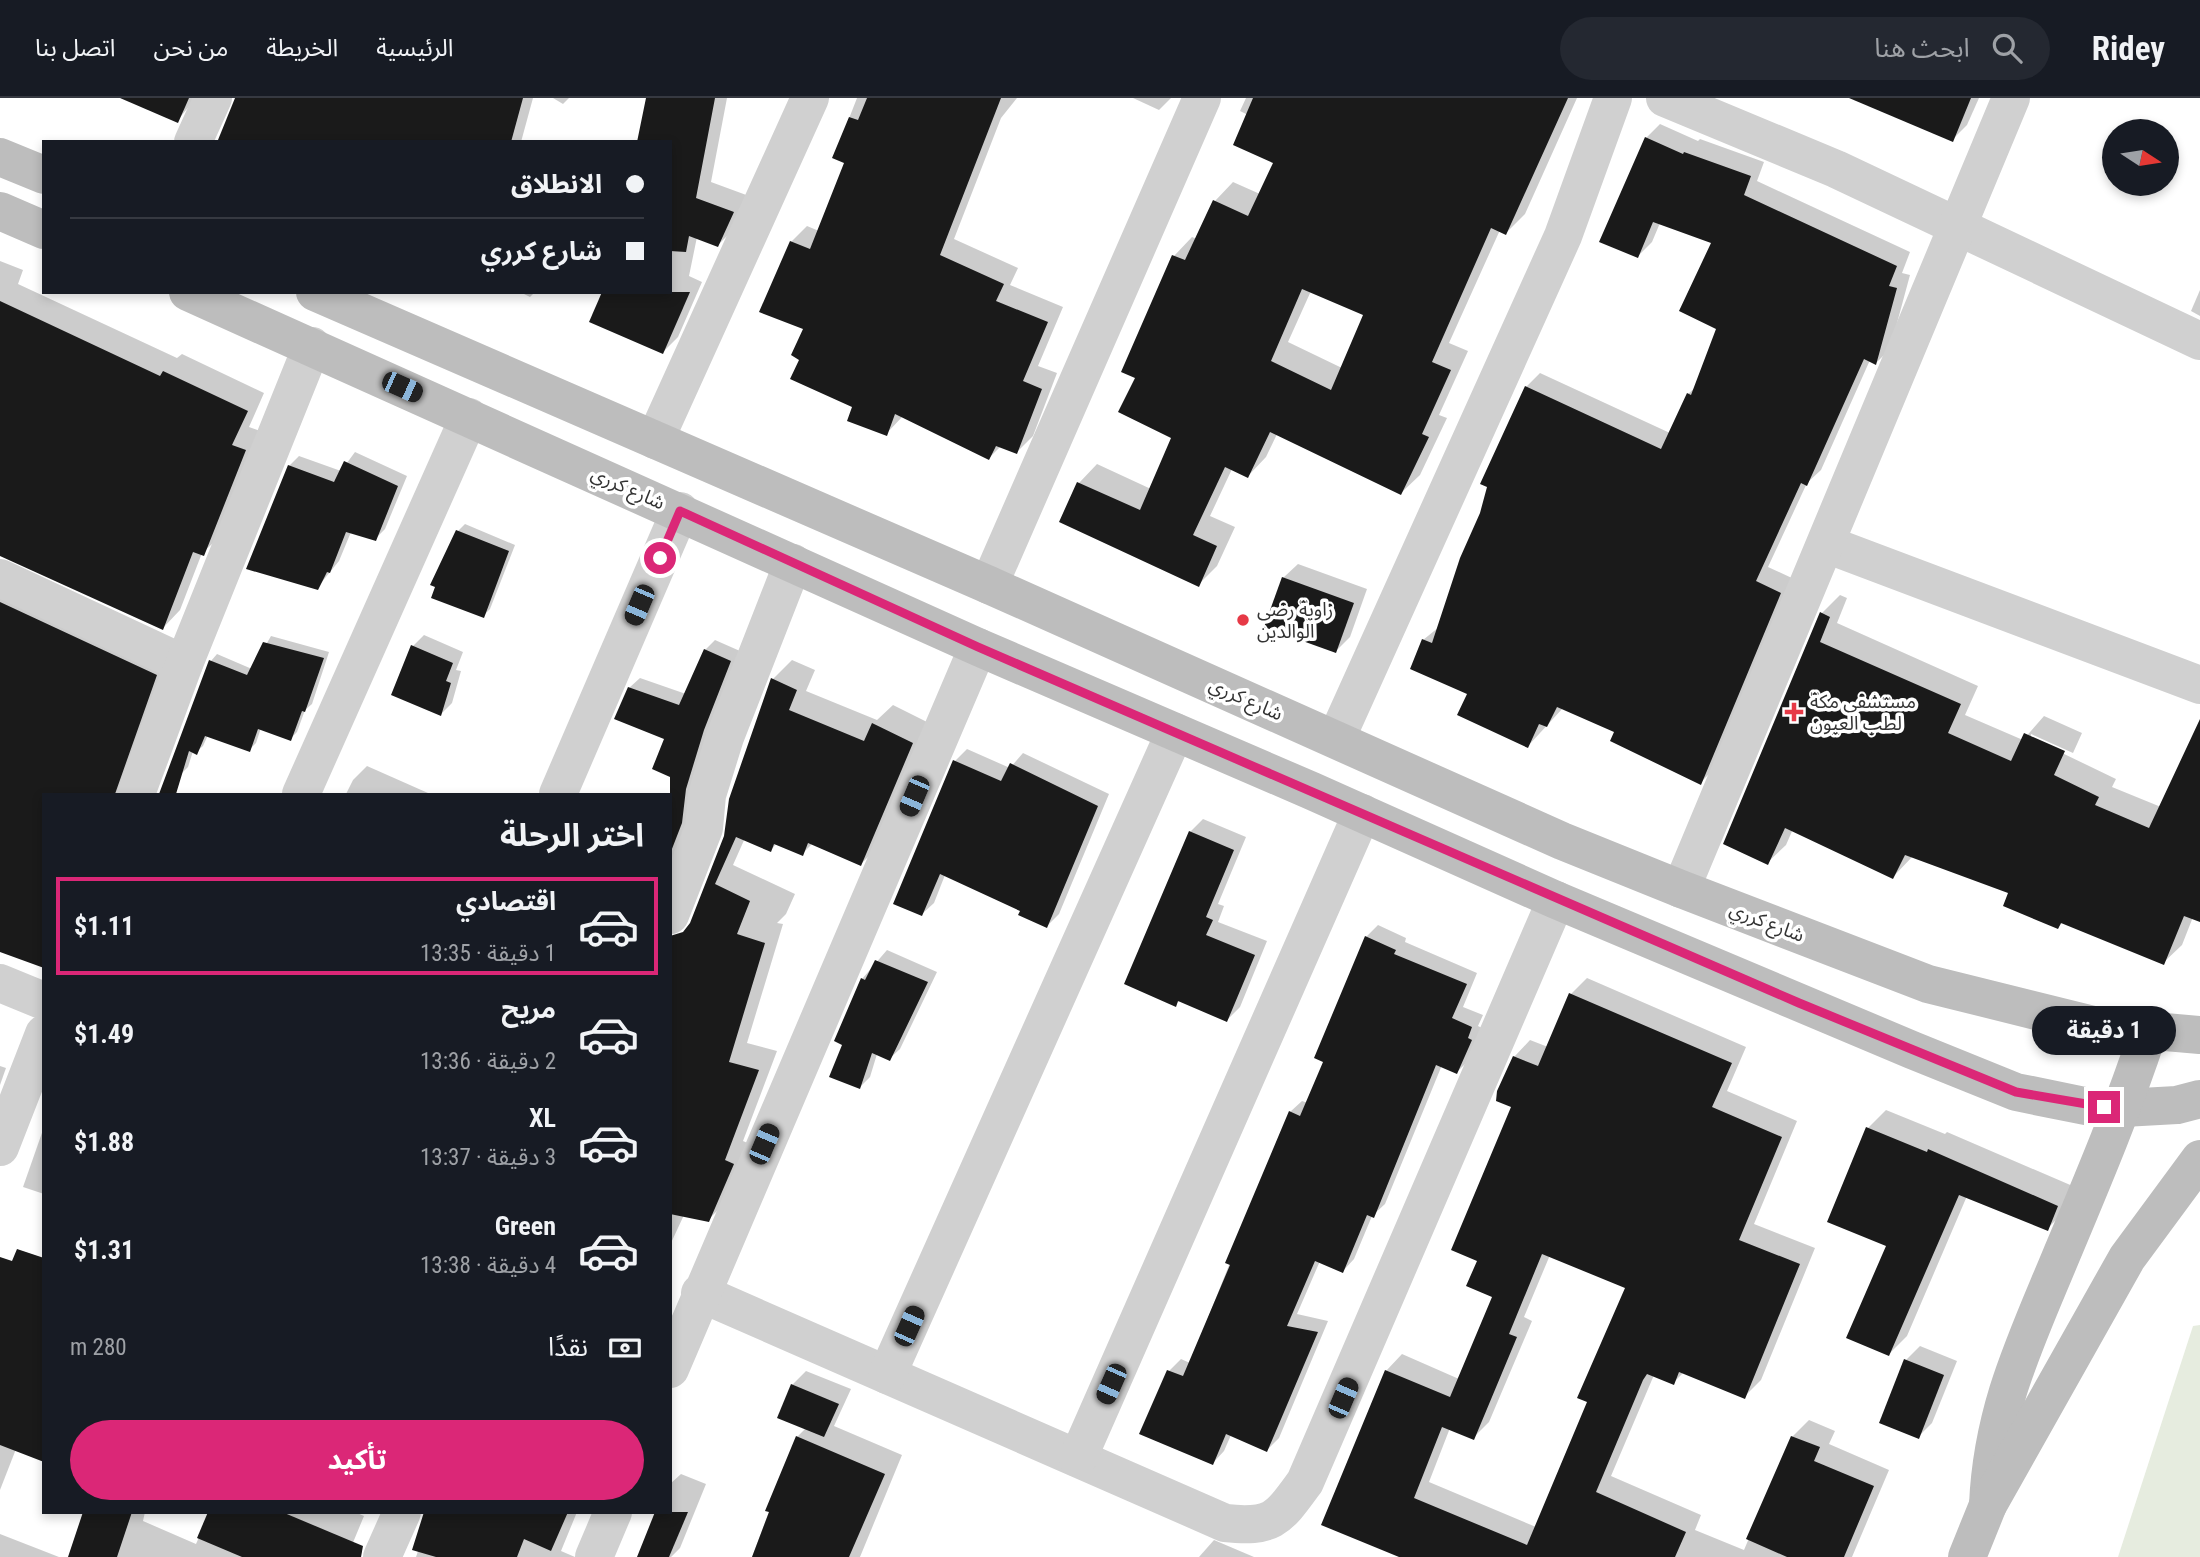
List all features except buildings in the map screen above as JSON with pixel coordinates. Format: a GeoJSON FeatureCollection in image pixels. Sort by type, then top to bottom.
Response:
{"type":"FeatureCollection","features":[{"type":"Feature","properties":{"kind":"main road"},"geometry":{"type":"LineString","coordinates":[[0,157],[42,174]]}},
{"type":"Feature","properties":{"kind":"main road"},"geometry":{"type":"LineString","coordinates":[[0,211],[42,229]]}},
{"type":"Feature","properties":{"kind":"main road","name":"شارع كرري"},"geometry":{"type":"LineString","coordinates":[[193,294],[978,647],[1556,900],[2016,1092],[2085,1106],[2123,1108],[2177,1105],[2200,1099]]}},
{"type":"Feature","properties":{"kind":"main road","name":"شارع كرري"},"geometry":{"type":"LineString","coordinates":[[320,294],[989,585],[1562,841],[1681,889],[1928,984],[2045,1015],[2148,1033],[2200,1035]]}},
{"type":"Feature","properties":{"kind":"main road"},"geometry":{"type":"LineString","coordinates":[[1988,1506],[1990,1460],[2011,1377],[2123,1108],[2148,1033]]}},
{"type":"Feature","properties":{"kind":"main road"},"geometry":{"type":"LineString","coordinates":[[1968,1557],[1988,1506],[2127,1258],[2200,1159]]}},
{"type":"Feature","properties":{"kind":"street"},"geometry":{"type":"LineString","coordinates":[[194,140],[213,98]]}},
{"type":"Feature","properties":{"kind":"street"},"geometry":{"type":"LineString","coordinates":[[655,440],[810,98]]}},
{"type":"Feature","properties":{"kind":"street"},"geometry":{"type":"LineString","coordinates":[[989,585],[1202,98]]}},
{"type":"Feature","properties":{"kind":"street"},"geometry":{"type":"LineString","coordinates":[[1336,739],[1563,236],[1614,98]]}},
{"type":"Feature","properties":{"kind":"street"},"geometry":{"type":"LineString","coordinates":[[1665,98],[1836,169],[2200,341]]}},
{"type":"Feature","properties":{"kind":"street"},"geometry":{"type":"LineString","coordinates":[[1681,889],[2011,98]]}},
{"type":"Feature","properties":{"kind":"street"},"geometry":{"type":"LineString","coordinates":[[136,793],[184,664],[312,346]]}},
{"type":"Feature","properties":{"kind":"street"},"geometry":{"type":"LineString","coordinates":[[301,793],[469,418]]}},
{"type":"Feature","properties":{"kind":"street"},"geometry":{"type":"LineString","coordinates":[[558,793],[680,511]]}},
{"type":"Feature","properties":{"kind":"street"},"geometry":{"type":"LineString","coordinates":[[1826,544],[2200,685]]}},
{"type":"Feature","properties":{"kind":"street"},"geometry":{"type":"LineString","coordinates":[[672,910],[704,828],[706,796],[725,737],[793,563]]}},
{"type":"Feature","properties":{"kind":"street"},"geometry":{"type":"LineString","coordinates":[[0,578],[184,664]]}},
{"type":"Feature","properties":{"kind":"street"},"geometry":{"type":"LineString","coordinates":[[672,1364],[978,647]]}},
{"type":"Feature","properties":{"kind":"street"},"geometry":{"type":"LineString","coordinates":[[887,1375],[1175,732]]}},
{"type":"Feature","properties":{"kind":"street"},"geometry":{"type":"LineString","coordinates":[[1078,1458],[1362,813]]}},
{"type":"Feature","properties":{"kind":"street"},"geometry":{"type":"LineString","coordinates":[[701,1293],[1226,1523],[1258,1527],[1283,1512],[1305,1482],[1556,900]]}},
{"type":"Feature","properties":{"kind":"street"},"geometry":{"type":"LineString","coordinates":[[0,983],[42,1001]]}},
{"type":"Feature","properties":{"kind":"street"},"geometry":{"type":"LineString","coordinates":[[0,1147],[42,1039]]}},
{"type":"Feature","properties":{"kind":"street"},"geometry":{"type":"LineString","coordinates":[[382,1557],[401,1514]]}},
{"type":"Feature","properties":{"kind":"street"},"geometry":{"type":"LineString","coordinates":[[594,1557],[612,1514]]}},
{"type":"Feature","properties":{"kind":"shaded area"},"geometry":{"type":"Polygon","coordinates":[[[2200,1325],[2200,1557],[2118,1557],[2193,1326],[2200,1325]]]}},
{"type":"Feature","properties":{"kind":"place","name":"زاوية رضى الوالدين"},"geometry":{"type":"Point","coordinates":[1243,620]}},
{"type":"Feature","properties":{"kind":"place","name":"مستشفى مكة لطب العيون"},"geometry":{"type":"Point","coordinates":[1794,712]}},
{"type":"Feature","properties":{"kind":"route"},"geometry":{"type":"LineString","coordinates":[[660,558],[680,511],[978,647],[1556,900],[1912,1051],[2016,1092],[2085,1106],[2104,1107]]}}]}
